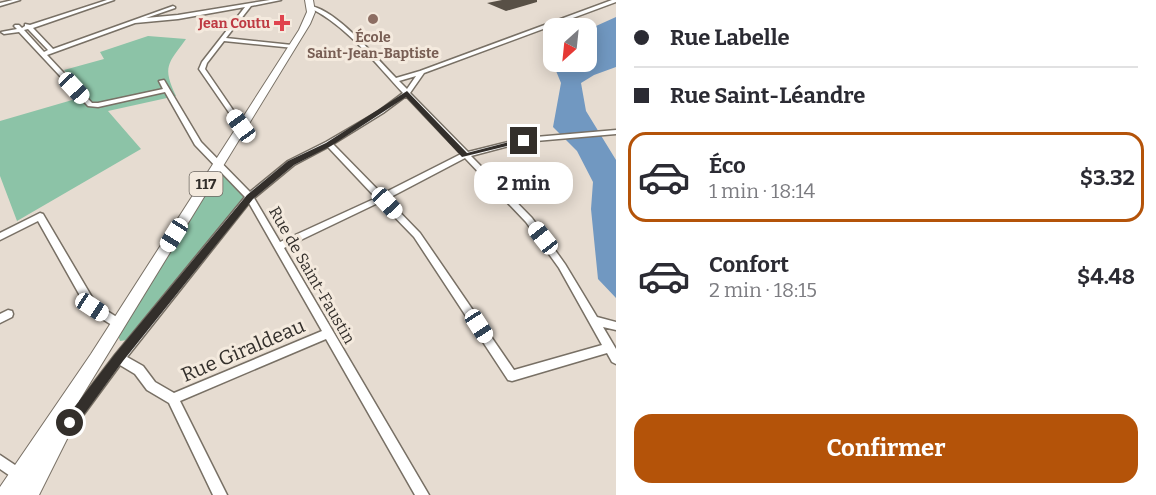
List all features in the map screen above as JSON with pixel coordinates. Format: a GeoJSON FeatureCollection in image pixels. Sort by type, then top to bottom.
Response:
{"type":"FeatureCollection","features":[{"type":"Feature","properties":{"kind":"main road","name":"117"},"geometry":{"type":"LineString","coordinates":[[6,495],[97,359],[292,47],[310,16],[310,4]]}},
{"type":"Feature","properties":{"kind":"main road","name":"117"},"geometry":{"type":"LineString","coordinates":[[28,495],[97,359]]}},
{"type":"Feature","properties":{"kind":"street"},"geometry":{"type":"LineString","coordinates":[[0,5],[18,0]]}},
{"type":"Feature","properties":{"kind":"street"},"geometry":{"type":"LineString","coordinates":[[2,32],[98,0]]}},
{"type":"Feature","properties":{"kind":"street"},"geometry":{"type":"LineString","coordinates":[[27,25],[112,0]]}},
{"type":"Feature","properties":{"kind":"street"},"geometry":{"type":"LineString","coordinates":[[170,0],[178,17]]}},
{"type":"Feature","properties":{"kind":"street"},"geometry":{"type":"LineString","coordinates":[[241,0],[247,5]]}},
{"type":"Feature","properties":{"kind":"street"},"geometry":{"type":"LineString","coordinates":[[135,21],[178,17],[279,0]]}},
{"type":"Feature","properties":{"kind":"street"},"geometry":{"type":"LineString","coordinates":[[395,80],[616,0]]}},
{"type":"Feature","properties":{"kind":"street"},"geometry":{"type":"LineString","coordinates":[[310,4],[327,14],[351,34],[536,229],[562,266],[616,359]]}},
{"type":"Feature","properties":{"kind":"street"},"geometry":{"type":"LineString","coordinates":[[241,126],[202,69],[204,63],[247,5]]}},
{"type":"Feature","properties":{"kind":"street"},"geometry":{"type":"LineString","coordinates":[[18,28],[43,54],[173,7]]}},
{"type":"Feature","properties":{"kind":"street"},"geometry":{"type":"LineString","coordinates":[[27,25],[52,51]]}},
{"type":"Feature","properties":{"kind":"street"},"geometry":{"type":"LineString","coordinates":[[223,39],[292,47]]}},
{"type":"Feature","properties":{"kind":"street","name":"Rue de Saint-Faustin"},"geometry":{"type":"LineString","coordinates":[[43,54],[93,106],[164,86],[198,143],[250,197],[422,495]]}},
{"type":"Feature","properties":{"kind":"street"},"geometry":{"type":"LineString","coordinates":[[58,439],[119,358],[250,197],[291,163],[329,144],[381,112],[407,93],[422,72]]}},
{"type":"Feature","properties":{"kind":"street"},"geometry":{"type":"LineString","coordinates":[[279,246],[382,198],[465,155],[554,136],[616,133]]}},
{"type":"Feature","properties":{"kind":"street"},"geometry":{"type":"LineString","coordinates":[[329,144],[417,235],[512,376],[609,348]]}},
{"type":"Feature","properties":{"kind":"street"},"geometry":{"type":"LineString","coordinates":[[0,237],[40,216],[92,307],[119,324]]}},
{"type":"Feature","properties":{"kind":"street"},"geometry":{"type":"LineString","coordinates":[[594,321],[616,326]]}},
{"type":"Feature","properties":{"kind":"street","name":"Rue Giraldeau"},"geometry":{"type":"LineString","coordinates":[[173,399],[328,333]]}},
{"type":"Feature","properties":{"kind":"street"},"geometry":{"type":"LineString","coordinates":[[119,358],[139,370],[151,386],[173,399],[220,495]]}},
{"type":"Feature","properties":{"kind":"street"},"geometry":{"type":"LineString","coordinates":[[0,461],[19,476]]}},
{"type":"Feature","properties":{"kind":"green space"},"geometry":{"type":"Polygon","coordinates":[[[148,36],[186,39],[171,60],[168,71],[176,96],[108,111],[141,149],[17,221],[0,176],[0,121],[86,96],[64,70],[104,59],[100,52],[148,36]]]}},
{"type":"Feature","properties":{"kind":"green space"},"geometry":{"type":"Polygon","coordinates":[[[219,164],[250,197],[127,340],[120,341],[118,335],[219,164]]]}},
{"type":"Feature","properties":{"kind":"water"},"geometry":{"type":"Polygon","coordinates":[[[616,17],[616,67],[594,75],[581,83],[586,111],[616,160],[616,298],[598,279],[591,209],[593,182],[577,151],[553,127],[561,83],[556,72],[597,72],[597,26],[616,17]]]}},
{"type":"Feature","properties":{"kind":"building"},"geometry":{"type":"Polygon","coordinates":[[[502,0],[537,0],[537,2],[506,11],[487,3],[502,0]]]}},
{"type":"Feature","properties":{"kind":"place","name":"École Saint-Jean-Baptiste"},"geometry":{"type":"Point","coordinates":[373,19]}},
{"type":"Feature","properties":{"kind":"place","name":"Jean Coutu"},"geometry":{"type":"Point","coordinates":[282,23]}},
{"type":"Feature","properties":{"kind":"route"},"geometry":{"type":"LineString","coordinates":[[70,423],[119,358],[250,197],[272,176],[291,163],[329,144],[407,93],[465,155],[524,141]]}}]}
